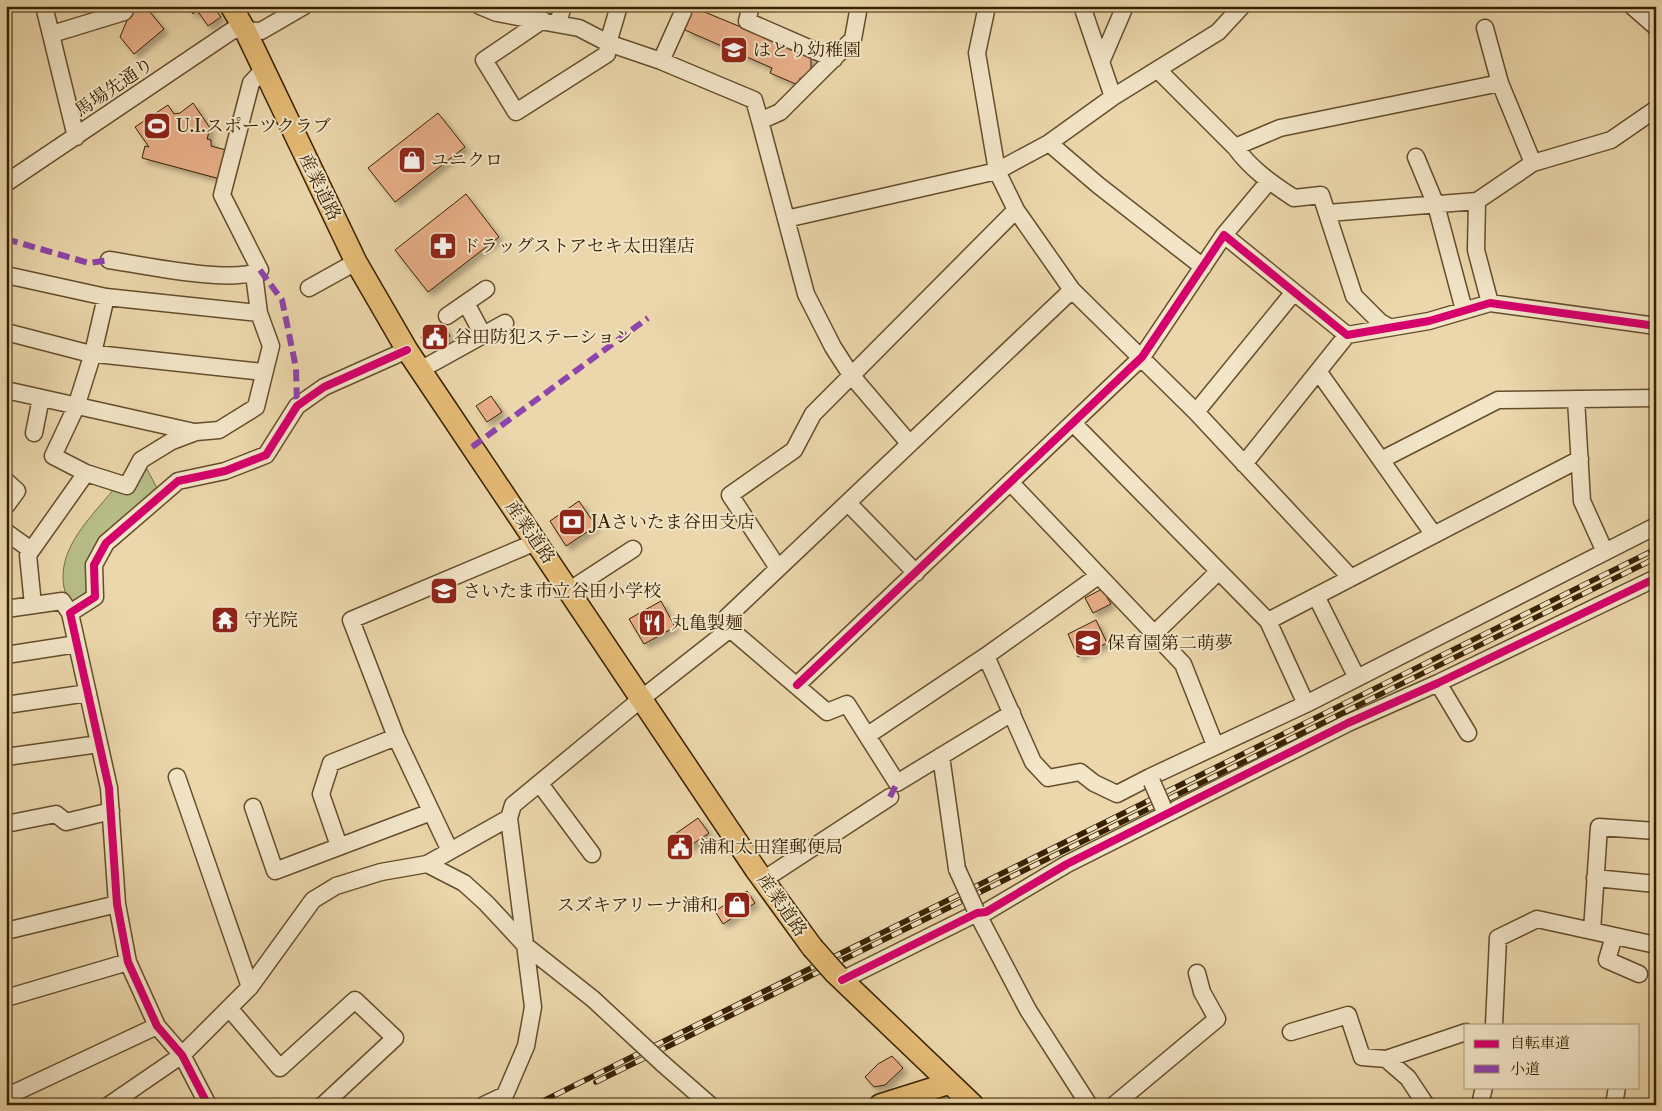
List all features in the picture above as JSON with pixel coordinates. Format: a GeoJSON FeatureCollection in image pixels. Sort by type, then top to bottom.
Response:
{"type":"FeatureCollection","features":[{"type":"Feature","properties":{"kind":"main road","name":"産業道路"},"geometry":{"type":"LineString","coordinates":[[231,6],[245,30],[356,262],[407,350],[570,590],[641,699],[812,947],[839,976],[972,1105]]}},
{"type":"Feature","properties":{"kind":"main road"},"geometry":{"type":"LineString","coordinates":[[880,1105],[950,1083]]}},
{"type":"Feature","properties":{"kind":"street"},"geometry":{"type":"LineString","coordinates":[[44,6],[76,137]]}},
{"type":"Feature","properties":{"kind":"street"},"geometry":{"type":"LineString","coordinates":[[52,34],[124,12],[127,6]]}},
{"type":"Feature","properties":{"kind":"street","name":"馬場先通り"},"geometry":{"type":"LineString","coordinates":[[6,183],[233,30],[261,31],[304,6]]}},
{"type":"Feature","properties":{"kind":"street"},"geometry":{"type":"LineString","coordinates":[[480,6],[497,13],[578,28],[608,42],[661,61],[754,100],[806,294],[833,347],[851,375],[909,443]]}},
{"type":"Feature","properties":{"kind":"street"},"geometry":{"type":"LineString","coordinates":[[563,6],[550,22],[484,60],[516,112],[607,54],[608,42],[619,6]]}},
{"type":"Feature","properties":{"kind":"street"},"geometry":{"type":"LineString","coordinates":[[661,61],[683,12],[682,6]]}},
{"type":"Feature","properties":{"kind":"street"},"geometry":{"type":"LineString","coordinates":[[751,6],[747,21],[834,59]]}},
{"type":"Feature","properties":{"kind":"street"},"geometry":{"type":"LineString","coordinates":[[760,120],[780,112],[853,38],[859,6]]}},
{"type":"Feature","properties":{"kind":"street"},"geometry":{"type":"LineString","coordinates":[[987,6],[977,53],[997,171],[1016,210],[1072,290],[1196,412],[1351,578]]}},
{"type":"Feature","properties":{"kind":"street"},"geometry":{"type":"LineString","coordinates":[[1082,6],[1114,97]]}},
{"type":"Feature","properties":{"kind":"street"},"geometry":{"type":"LineString","coordinates":[[1101,62],[1125,6]]}},
{"type":"Feature","properties":{"kind":"street"},"geometry":{"type":"LineString","coordinates":[[786,219],[997,171],[1049,143],[1114,97],[1218,32],[1242,6]]}},
{"type":"Feature","properties":{"kind":"street"},"geometry":{"type":"LineString","coordinates":[[1632,6],[1656,27]]}},
{"type":"Feature","properties":{"kind":"street"},"geometry":{"type":"LineString","coordinates":[[1485,28],[1500,83],[1533,163]]}},
{"type":"Feature","properties":{"kind":"street"},"geometry":{"type":"LineString","coordinates":[[109,260],[227,276],[254,274],[260,270],[222,195],[251,83],[264,69]]}},
{"type":"Feature","properties":{"kind":"street"},"geometry":{"type":"LineString","coordinates":[[1158,70],[1234,147],[1245,161],[1268,181],[1294,198],[1321,195],[1354,296],[1380,322],[1389,327]]}},
{"type":"Feature","properties":{"kind":"street"},"geometry":{"type":"LineString","coordinates":[[1234,147],[1280,128],[1500,83]]}},
{"type":"Feature","properties":{"kind":"street"},"geometry":{"type":"LineString","coordinates":[[1328,213],[1477,201],[1533,163],[1611,140],[1656,108]]}},
{"type":"Feature","properties":{"kind":"street"},"geometry":{"type":"LineString","coordinates":[[1049,143],[1098,185],[1203,267]]}},
{"type":"Feature","properties":{"kind":"street"},"geometry":{"type":"LineString","coordinates":[[1416,157],[1436,205],[1464,310]]}},
{"type":"Feature","properties":{"kind":"street"},"geometry":{"type":"LineString","coordinates":[[797,685],[1142,357],[1224,235],[1268,181]]}},
{"type":"Feature","properties":{"kind":"street"},"geometry":{"type":"LineString","coordinates":[[1477,201],[1476,250],[1490,303]]}},
{"type":"Feature","properties":{"kind":"street"},"geometry":{"type":"LineString","coordinates":[[778,568],[730,495],[794,450],[813,414],[1016,210]]}},
{"type":"Feature","properties":{"kind":"street"},"geometry":{"type":"LineString","coordinates":[[1224,235],[1347,335]]}},
{"type":"Feature","properties":{"kind":"street"},"geometry":{"type":"LineString","coordinates":[[309,288],[356,262]]}},
{"type":"Feature","properties":{"kind":"street"},"geometry":{"type":"LineString","coordinates":[[106,297],[93,354],[76,407],[53,456],[86,474],[127,486],[141,460],[172,441],[196,432],[219,430],[256,407],[263,372],[271,346],[259,313],[254,274]]}},
{"type":"Feature","properties":{"kind":"street"},"geometry":{"type":"LineString","coordinates":[[6,275],[106,297],[259,313]]}},
{"type":"Feature","properties":{"kind":"street"},"geometry":{"type":"LineString","coordinates":[[447,316],[486,289]]}},
{"type":"Feature","properties":{"kind":"street"},"geometry":{"type":"LineString","coordinates":[[484,1105],[505,1095],[526,1046],[533,1007],[509,818],[514,805],[641,699],[728,623],[778,568],[1072,290]]}},
{"type":"Feature","properties":{"kind":"street"},"geometry":{"type":"LineString","coordinates":[[1196,412],[1294,292]]}},
{"type":"Feature","properties":{"kind":"street"},"geometry":{"type":"LineString","coordinates":[[466,303],[483,335]]}},
{"type":"Feature","properties":{"kind":"street"},"geometry":{"type":"LineString","coordinates":[[1244,464],[1347,335],[1429,321],[1490,303],[1656,326]]}},
{"type":"Feature","properties":{"kind":"street"},"geometry":{"type":"LineString","coordinates":[[420,370],[505,323]]}},
{"type":"Feature","properties":{"kind":"street"},"geometry":{"type":"LineString","coordinates":[[6,332],[93,354],[263,372]]}},
{"type":"Feature","properties":{"kind":"street"},"geometry":{"type":"LineString","coordinates":[[70,613],[94,597],[94,564],[106,543],[178,480],[225,471],[266,455],[297,406],[324,387],[407,350]]}},
{"type":"Feature","properties":{"kind":"street"},"geometry":{"type":"LineString","coordinates":[[1318,371],[1434,535]]}},
{"type":"Feature","properties":{"kind":"street"},"geometry":{"type":"LineString","coordinates":[[6,390],[196,432]]}},
{"type":"Feature","properties":{"kind":"street"},"geometry":{"type":"LineString","coordinates":[[34,433],[41,398]]}},
{"type":"Feature","properties":{"kind":"street"},"geometry":{"type":"LineString","coordinates":[[1381,460],[1498,400],[1656,398]]}},
{"type":"Feature","properties":{"kind":"street"},"geometry":{"type":"LineString","coordinates":[[1576,399],[1582,501],[1605,552]]}},
{"type":"Feature","properties":{"kind":"street"},"geometry":{"type":"LineString","coordinates":[[1073,423],[1268,621],[1306,704]]}},
{"type":"Feature","properties":{"kind":"street"},"geometry":{"type":"LineString","coordinates":[[1268,621],[1580,459]]}},
{"type":"Feature","properties":{"kind":"street"},"geometry":{"type":"LineString","coordinates":[[33,605],[28,556],[86,474]]}},
{"type":"Feature","properties":{"kind":"street"},"geometry":{"type":"LineString","coordinates":[[6,481],[17,491],[6,506]]}},
{"type":"Feature","properties":{"kind":"street"},"geometry":{"type":"LineString","coordinates":[[1011,483],[1183,664],[1215,744]]}},
{"type":"Feature","properties":{"kind":"street"},"geometry":{"type":"LineString","coordinates":[[848,503],[916,573]]}},
{"type":"Feature","properties":{"kind":"street"},"geometry":{"type":"LineString","coordinates":[[986,656],[1033,762],[1048,778],[1080,772],[1094,783],[1117,794],[1151,780],[1215,744],[1306,704],[1656,526]]}},
{"type":"Feature","properties":{"kind":"street"},"geometry":{"type":"LineString","coordinates":[[6,532],[31,550]]}},
{"type":"Feature","properties":{"kind":"street"},"geometry":{"type":"LineString","coordinates":[[450,851],[396,737],[351,620],[536,542]]}},
{"type":"Feature","properties":{"kind":"street"},"geometry":{"type":"LineString","coordinates":[[570,590],[633,549]]}},
{"type":"Feature","properties":{"kind":"street"},"geometry":{"type":"LineString","coordinates":[[1154,634],[1218,572]]}},
{"type":"Feature","properties":{"kind":"street"},"geometry":{"type":"LineString","coordinates":[[868,735],[986,656],[1098,576]]}},
{"type":"Feature","properties":{"kind":"street"},"geometry":{"type":"LineString","coordinates":[[839,976],[977,913],[986,912],[1067,864],[1165,811],[1656,578]]}},
{"type":"Feature","properties":{"kind":"street"},"geometry":{"type":"LineString","coordinates":[[1316,596],[1357,678]]}},
{"type":"Feature","properties":{"kind":"street"},"geometry":{"type":"LineString","coordinates":[[6,609],[62,600],[70,613],[109,788],[117,904],[128,962],[157,1026],[182,1055],[208,1105]]}},
{"type":"Feature","properties":{"kind":"street"},"geometry":{"type":"LineString","coordinates":[[728,623],[827,712],[847,704],[897,783],[1012,714]]}},
{"type":"Feature","properties":{"kind":"street"},"geometry":{"type":"LineString","coordinates":[[6,655],[77,644]]}},
{"type":"Feature","properties":{"kind":"street"},"geometry":{"type":"LineString","coordinates":[[1438,683],[1468,733]]}},
{"type":"Feature","properties":{"kind":"street"},"geometry":{"type":"LineString","coordinates":[[6,705],[88,693]]}},
{"type":"Feature","properties":{"kind":"street"},"geometry":{"type":"LineString","coordinates":[[339,846],[321,794],[331,763],[396,737]]}},
{"type":"Feature","properties":{"kind":"street"},"geometry":{"type":"LineString","coordinates":[[6,757],[99,744]]}},
{"type":"Feature","properties":{"kind":"street"},"geometry":{"type":"LineString","coordinates":[[941,756],[957,870],[977,913],[1028,1010],[1089,1105]]}},
{"type":"Feature","properties":{"kind":"street"},"geometry":{"type":"LineString","coordinates":[[177,777],[250,987]]}},
{"type":"Feature","properties":{"kind":"street"},"geometry":{"type":"LineString","coordinates":[[1151,780],[1165,811]]}},
{"type":"Feature","properties":{"kind":"street"},"geometry":{"type":"LineString","coordinates":[[540,784],[592,854]]}},
{"type":"Feature","properties":{"kind":"street"},"geometry":{"type":"LineString","coordinates":[[764,880],[890,797]]}},
{"type":"Feature","properties":{"kind":"street"},"geometry":{"type":"LineString","coordinates":[[253,807],[275,871],[431,812]]}},
{"type":"Feature","properties":{"kind":"street"},"geometry":{"type":"LineString","coordinates":[[6,824],[56,814],[66,822],[111,811]]}},
{"type":"Feature","properties":{"kind":"street"},"geometry":{"type":"LineString","coordinates":[[109,1105],[182,1055],[250,987],[314,900],[336,886],[354,880],[381,872],[427,864],[509,818]]}},
{"type":"Feature","properties":{"kind":"street"},"geometry":{"type":"LineString","coordinates":[[1592,931],[1599,827],[1656,830]]}},
{"type":"Feature","properties":{"kind":"street"},"geometry":{"type":"LineString","coordinates":[[427,864],[464,884],[486,903],[526,946],[593,999],[710,1105]]}},
{"type":"Feature","properties":{"kind":"street"},"geometry":{"type":"LineString","coordinates":[[1595,878],[1656,884]]}},
{"type":"Feature","properties":{"kind":"street"},"geometry":{"type":"LineString","coordinates":[[6,931],[117,904]]}},
{"type":"Feature","properties":{"kind":"street"},"geometry":{"type":"LineString","coordinates":[[1492,1024],[1498,938],[1537,919],[1656,945]]}},
{"type":"Feature","properties":{"kind":"street"},"geometry":{"type":"LineString","coordinates":[[1614,936],[1607,960],[1639,974]]}},
{"type":"Feature","properties":{"kind":"street"},"geometry":{"type":"LineString","coordinates":[[6,998],[128,962]]}},
{"type":"Feature","properties":{"kind":"street"},"geometry":{"type":"LineString","coordinates":[[1114,1105],[1217,1019],[1202,992],[1198,973]]}},
{"type":"Feature","properties":{"kind":"street"},"geometry":{"type":"LineString","coordinates":[[229,1008],[280,1068],[355,1000],[395,1038],[323,1105]]}},
{"type":"Feature","properties":{"kind":"street"},"geometry":{"type":"LineString","coordinates":[[1291,1032],[1348,1015],[1362,1057],[1386,1059],[1464,1033]]}},
{"type":"Feature","properties":{"kind":"street"},"geometry":{"type":"LineString","coordinates":[[6,1094],[14,1093],[157,1026]]}},
{"type":"Feature","properties":{"kind":"street"},"geometry":{"type":"LineString","coordinates":[[1386,1059],[1408,1078],[1426,1105]]}},
{"type":"Feature","properties":{"kind":"street"},"geometry":{"type":"LineString","coordinates":[[1480,1105],[1484,1088]]}},
{"type":"Feature","properties":{"kind":"street"},"geometry":{"type":"LineString","coordinates":[[1614,1105],[1617,1088]]}},
{"type":"Feature","properties":{"kind":"green space"},"geometry":{"type":"Polygon","coordinates":[[[147,469],[159,492],[104,539],[88,594],[70,605],[64,588],[63,572],[66,557],[73,542],[114,489],[128,493],[147,469]]]}},
{"type":"Feature","properties":{"kind":"building"},"geometry":{"type":"Polygon","coordinates":[[[133,6],[145,6],[164,29],[134,54],[120,37],[133,6]]]}},
{"type":"Feature","properties":{"kind":"building"},"geometry":{"type":"Polygon","coordinates":[[[188,6],[213,6],[221,17],[208,26],[197,10],[193,14],[188,6]]]}},
{"type":"Feature","properties":{"kind":"building"},"geometry":{"type":"Polygon","coordinates":[[[690,6],[811,56],[811,74],[804,80],[800,78],[798,85],[770,73],[772,68],[685,30],[690,6]]]}},
{"type":"Feature","properties":{"kind":"building"},"geometry":{"type":"Polygon","coordinates":[[[193,103],[210,128],[207,139],[211,140],[211,146],[226,150],[220,179],[142,158],[145,146],[149,147],[135,127],[168,105],[174,114],[180,113],[193,103]]]}},
{"type":"Feature","properties":{"kind":"building"},"geometry":{"type":"Polygon","coordinates":[[[438,113],[465,147],[395,202],[368,168],[438,113]]]}},
{"type":"Feature","properties":{"kind":"building"},"geometry":{"type":"Polygon","coordinates":[[[466,194],[499,237],[428,292],[395,250],[466,194]]]}},
{"type":"Feature","properties":{"kind":"building"},"geometry":{"type":"Polygon","coordinates":[[[442,324],[450,336],[436,345],[433,342],[427,346],[421,337],[442,324]]]}},
{"type":"Feature","properties":{"kind":"building"},"geometry":{"type":"Polygon","coordinates":[[[491,396],[502,412],[487,422],[476,406],[491,396]]]}},
{"type":"Feature","properties":{"kind":"building"},"geometry":{"type":"Polygon","coordinates":[[[579,501],[596,526],[566,546],[550,521],[579,501]]]}},
{"type":"Feature","properties":{"kind":"building"},"geometry":{"type":"Polygon","coordinates":[[[1102,589],[1111,604],[1093,613],[1085,598],[1102,589]]]}},
{"type":"Feature","properties":{"kind":"building","name":"丸亀製麺"},"geometry":{"type":"Polygon","coordinates":[[[661,601],[675,627],[644,644],[629,619],[661,601]]]}},
{"type":"Feature","properties":{"kind":"building"},"geometry":{"type":"Polygon","coordinates":[[[1096,620],[1107,643],[1078,657],[1068,634],[1096,620]]]}},
{"type":"Feature","properties":{"kind":"building"},"geometry":{"type":"Polygon","coordinates":[[[698,818],[709,833],[678,854],[668,839],[698,818]]]}},
{"type":"Feature","properties":{"kind":"building"},"geometry":{"type":"Polygon","coordinates":[[[747,891],[755,903],[723,924],[715,911],[747,891]]]}},
{"type":"Feature","properties":{"kind":"building"},"geometry":{"type":"Polygon","coordinates":[[[892,1056],[903,1068],[885,1085],[874,1087],[865,1077],[878,1064],[892,1056]]]}},
{"type":"Feature","properties":{"kind":"railway"},"geometry":{"type":"LineString","coordinates":[[535,1105],[1656,549]]}},
{"type":"Feature","properties":{"kind":"railway"},"geometry":{"type":"LineString","coordinates":[[596,1082],[1656,558]]}},
{"type":"Feature","properties":{"kind":"marked path"},"geometry":{"type":"LineString","coordinates":[[6,239],[89,263],[109,260]]}},
{"type":"Feature","properties":{"kind":"marked path"},"geometry":{"type":"LineString","coordinates":[[260,270],[282,300],[296,368],[297,406]]}},
{"type":"Feature","properties":{"kind":"marked path"},"geometry":{"type":"LineString","coordinates":[[472,447],[648,318]]}},
{"type":"Feature","properties":{"kind":"marked path"},"geometry":{"type":"LineString","coordinates":[[890,797],[897,783]]}},
{"type":"Feature","properties":{"kind":"cycle path"},"geometry":{"type":"LineString","coordinates":[[797,685],[1142,357],[1224,235],[1347,335],[1429,321],[1490,303],[1656,326]]}},
{"type":"Feature","properties":{"kind":"cycle path"},"geometry":{"type":"LineString","coordinates":[[208,1105],[182,1055],[157,1026],[128,962],[117,904],[109,788],[70,613],[95,597],[94,565],[106,543],[178,481],[225,471],[266,455],[297,406],[324,387],[407,350]]}},
{"type":"Feature","properties":{"kind":"cycle path"},"geometry":{"type":"LineString","coordinates":[[842,980],[977,913],[986,912],[1067,864],[1348,723],[1438,683],[1656,578]]}},
{"type":"Feature","properties":{"kind":"place","name":"はとり幼稚園"},"geometry":{"type":"Point","coordinates":[734,50]}},
{"type":"Feature","properties":{"kind":"place","name":"U.I.スポーツクラブ"},"geometry":{"type":"Point","coordinates":[157,126]}},
{"type":"Feature","properties":{"kind":"place","name":"ユニクロ"},"geometry":{"type":"Point","coordinates":[412,160]}},
{"type":"Feature","properties":{"kind":"place","name":"ドラッグストアセキ太田窪店"},"geometry":{"type":"Point","coordinates":[443,246]}},
{"type":"Feature","properties":{"kind":"place","name":"谷田防犯ステーション"},"geometry":{"type":"Point","coordinates":[435,337]}},
{"type":"Feature","properties":{"kind":"place","name":"JAさいたま谷田支店"},"geometry":{"type":"Point","coordinates":[572,522]}},
{"type":"Feature","properties":{"kind":"place","name":"さいたま市立谷田小学校"},"geometry":{"type":"Point","coordinates":[444,591]}},
{"type":"Feature","properties":{"kind":"place","name":"守光院"},"geometry":{"type":"Point","coordinates":[225,620]}},
{"type":"Feature","properties":{"kind":"place","name":"丸亀製麺"},"geometry":{"type":"Point","coordinates":[652,623]}},
{"type":"Feature","properties":{"kind":"place","name":"保育園第二萌夢"},"geometry":{"type":"Point","coordinates":[1088,643]}},
{"type":"Feature","properties":{"kind":"place","name":"浦和太田窪郵便局"},"geometry":{"type":"Point","coordinates":[680,847]}},
{"type":"Feature","properties":{"kind":"place","name":"スズキアリーナ浦和"},"geometry":{"type":"Point","coordinates":[737,905]}}]}
